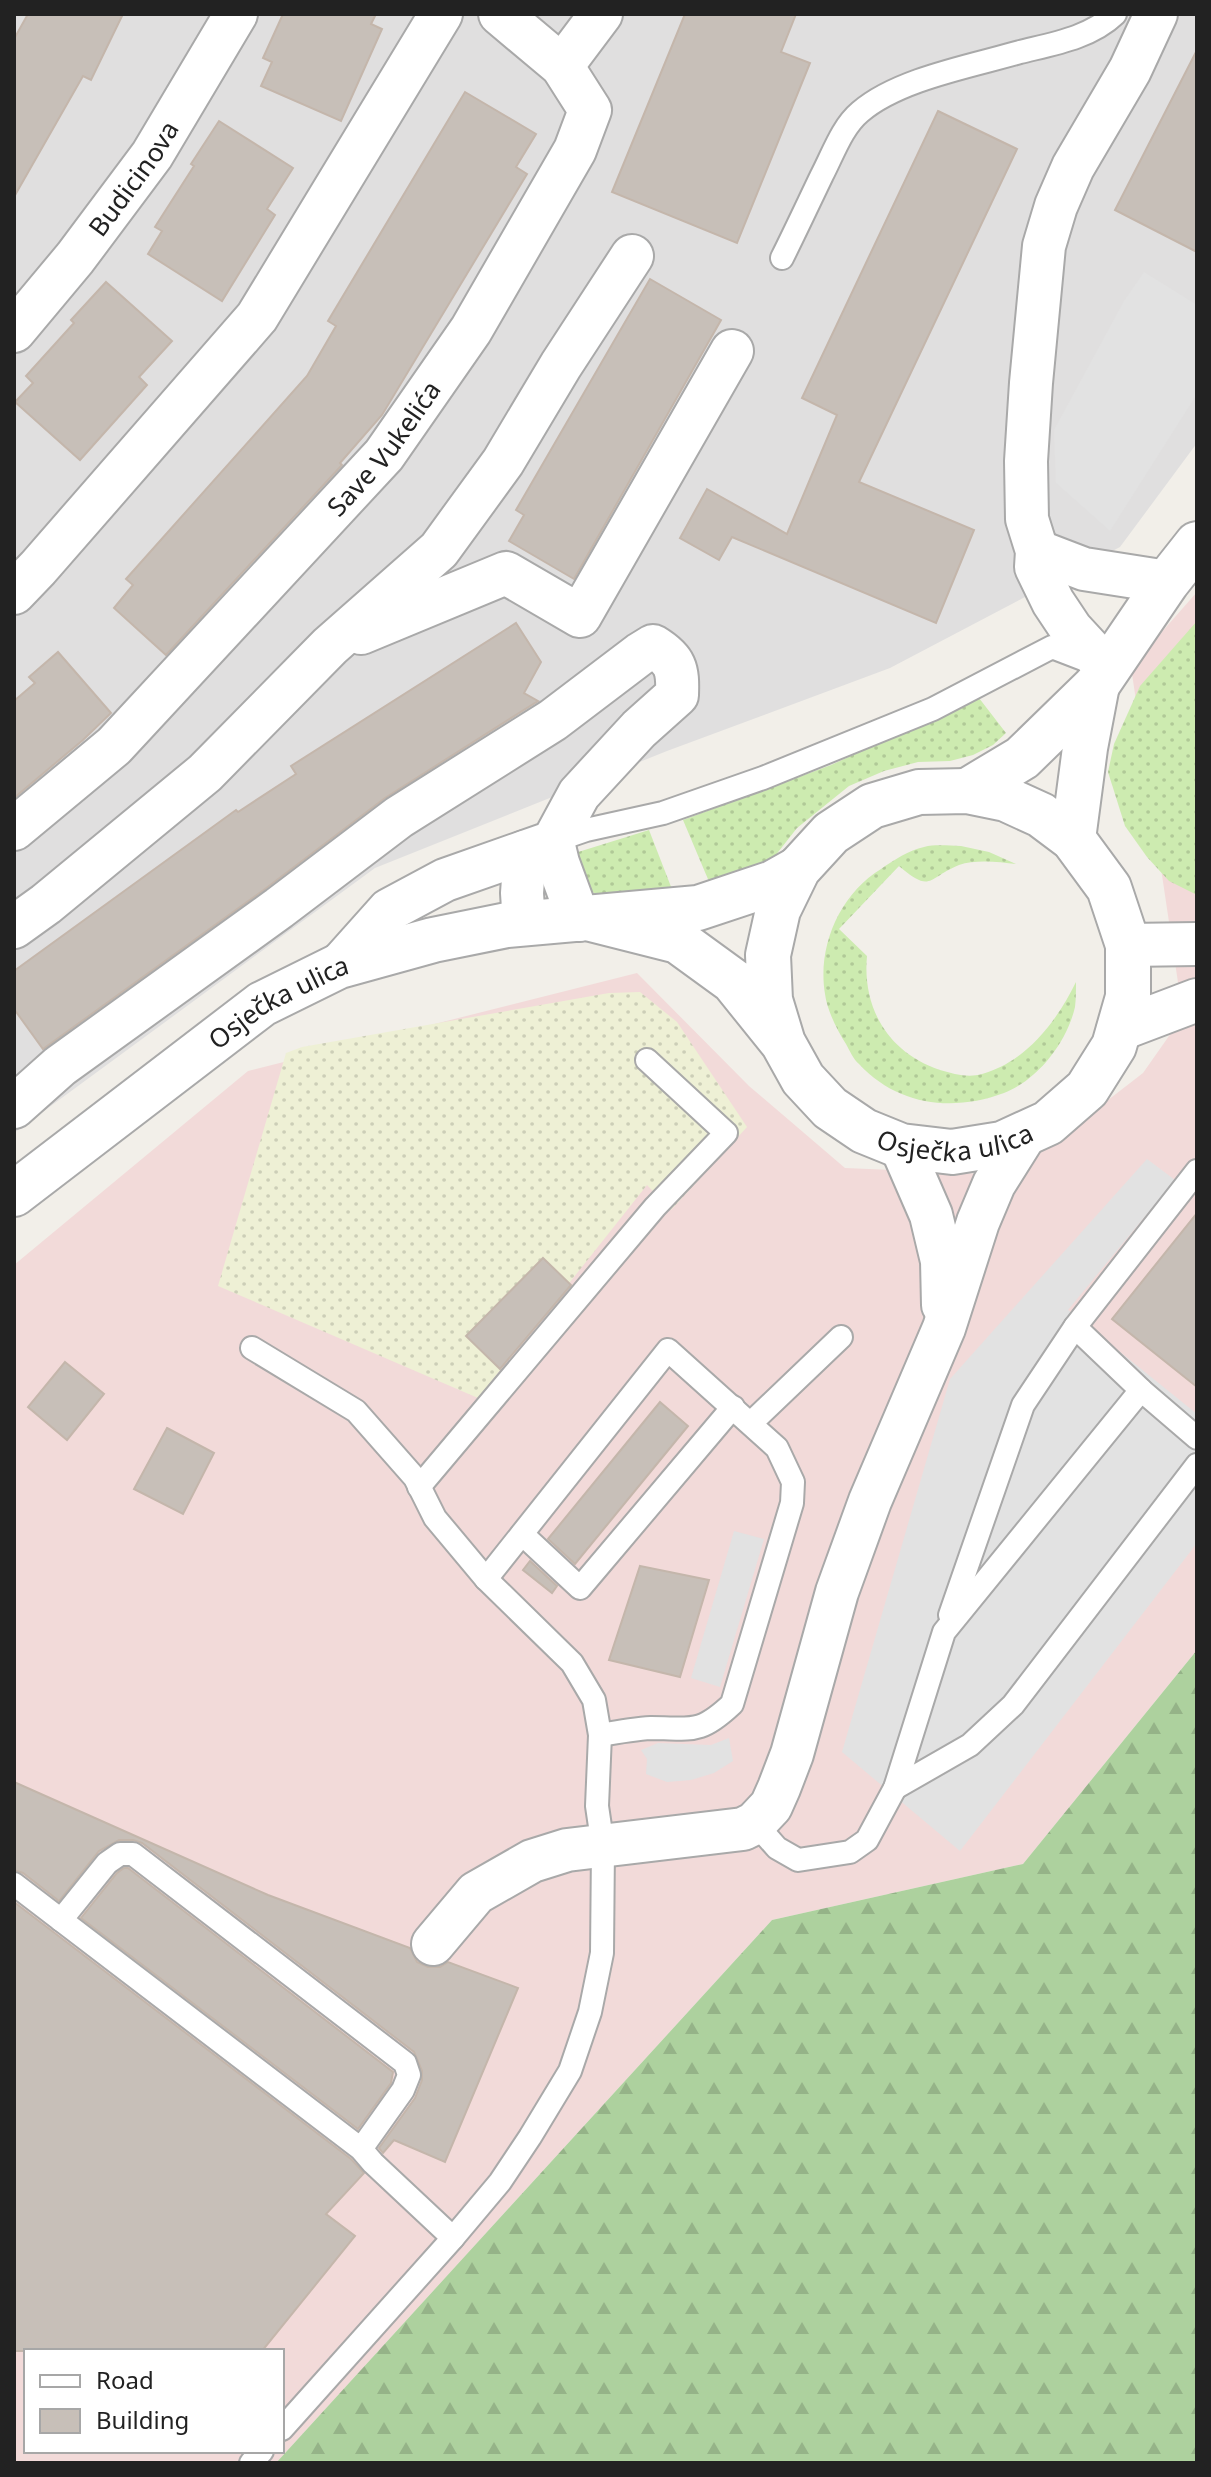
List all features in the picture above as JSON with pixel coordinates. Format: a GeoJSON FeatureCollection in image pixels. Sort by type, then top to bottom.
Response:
{"type":"FeatureCollection","features":[{"type":"Feature","properties":{"kind":"street","name":"Budicinova"},"geometry":{"type":"LineString","coordinates":[[14,331],[75,258],[152,155],[236,14]]}},
{"type":"Feature","properties":{"kind":"street"},"geometry":{"type":"LineString","coordinates":[[14,593],[257,317],[441,14]]}},
{"type":"Feature","properties":{"kind":"street","name":"Save Vukelića"},"geometry":{"type":"LineString","coordinates":[[14,829],[114,746],[384,455],[471,330],[575,150],[590,110],[562,66],[500,14]]}},
{"type":"Feature","properties":{"kind":"street"},"geometry":{"type":"LineString","coordinates":[[562,66],[601,14]]}},
{"type":"Feature","properties":{"kind":"street"},"geometry":{"type":"LineString","coordinates":[[1102,676],[1053,602],[1036,567],[1037,551],[1027,519],[1026,461],[1044,246],[1056,206],[1073,167],[1130,70],[1156,14]]}},
{"type":"Feature","properties":{"kind":"street"},"geometry":{"type":"LineString","coordinates":[[14,927],[205,773],[330,646],[439,550],[503,462],[632,256]]}},
{"type":"Feature","properties":{"kind":"street"},"geometry":{"type":"LineString","coordinates":[[330,646],[506,573],[580,616],[732,351]]}},
{"type":"Feature","properties":{"kind":"street","name":"Osječka ulica"},"geometry":{"type":"LineString","coordinates":[[967,791],[1022,758],[1102,676],[1197,544]]}},
{"type":"Feature","properties":{"kind":"street"},"geometry":{"type":"LineString","coordinates":[[1037,551],[1084,569],[1167,582]]}},
{"type":"Feature","properties":{"kind":"street"},"geometry":{"type":"LineString","coordinates":[[14,1107],[60,1066],[399,817],[553,720],[653,646],[667,654],[676,667],[677,695],[639,729],[579,794],[539,847],[522,893],[524,924]]}},
{"type":"Feature","properties":{"kind":"street","name":"Osječka ulica"},"geometry":{"type":"LineString","coordinates":[[1073,839],[1085,748],[1102,676]]}},
{"type":"Feature","properties":{"kind":"street","name":"Osječka ulica"},"geometry":{"type":"LineString","coordinates":[[585,919],[678,941],[733,981],[783,1043],[803,1079],[830,1108],[864,1131],[901,1146],[952,1152],[1002,1144],[1048,1123],[1087,1089],[1114,1046],[1128,997],[1128,945],[1109,888],[1073,839],[1041,815],[1006,799],[967,791],[919,792],[872,806],[831,833],[798,869],[778,910],[768,955],[770,1000],[783,1043]]}},
{"type":"Feature","properties":{"kind":"street"},"geometry":{"type":"LineString","coordinates":[[539,847],[558,863],[585,919]]}},
{"type":"Feature","properties":{"kind":"street"},"geometry":{"type":"LineString","coordinates":[[339,966],[389,910],[445,880],[539,847]]}},
{"type":"Feature","properties":{"kind":"street","name":"Osječka ulica"},"geometry":{"type":"LineString","coordinates":[[14,1194],[262,1004],[339,966],[433,940],[507,925],[698,908],[773,883],[798,869]]}},
{"type":"Feature","properties":{"kind":"street"},"geometry":{"type":"LineString","coordinates":[[1128,945],[1197,944]]}},
{"type":"Feature","properties":{"kind":"street"},"geometry":{"type":"LineString","coordinates":[[1118,1030],[1197,1000]]}},
{"type":"Feature","properties":{"kind":"street"},"geometry":{"type":"LineString","coordinates":[[433,1944],[476,1893],[532,1861],[567,1850],[743,1829],[755,1823],[771,1806],[788,1766],[837,1592],[870,1501],[944,1328],[976,1225],[994,1184],[1026,1133]]}},
{"type":"Feature","properties":{"kind":"street"},"geometry":{"type":"LineString","coordinates":[[901,1146],[931,1215],[942,1261],[944,1328]]}},
{"type":"Feature","properties":{"kind":"lane"},"geometry":{"type":"LineString","coordinates":[[782,258],[841,137],[859,112],[898,89],[944,73],[1080,36],[1107,22],[1115,14]]}},
{"type":"Feature","properties":{"kind":"lane"},"geometry":{"type":"LineString","coordinates":[[539,847],[586,830],[663,813],[763,778],[933,709],[1052,647],[1102,676]]}},
{"type":"Feature","properties":{"kind":"lane"},"geometry":{"type":"LineString","coordinates":[[419,1487],[655,1207],[726,1133],[647,1060]]}},
{"type":"Feature","properties":{"kind":"lane"},"geometry":{"type":"LineString","coordinates":[[755,1823],[777,1848],[798,1860],[850,1852],[867,1840],[895,1788],[944,1632],[1023,1405],[1075,1327],[1197,1171]]}},
{"type":"Feature","properties":{"kind":"lane"},"geometry":{"type":"LineString","coordinates":[[1075,1327],[1197,1438]]}},
{"type":"Feature","properties":{"kind":"lane"},"geometry":{"type":"LineString","coordinates":[[751,1423],[841,1337]]}},
{"type":"Feature","properties":{"kind":"lane"},"geometry":{"type":"LineString","coordinates":[[252,1348],[356,1411],[397,1456],[415,1478],[435,1518],[486,1579],[572,1663],[594,1700],[600,1735],[597,1806],[603,1847],[602,1953],[590,2012],[570,2071],[500,2182],[284,2427]]}},
{"type":"Feature","properties":{"kind":"lane"},"geometry":{"type":"LineString","coordinates":[[486,1579],[668,1350],[777,1448],[793,1482],[792,1503],[732,1704],[715,1720],[689,1730],[649,1728],[600,1735]]}},
{"type":"Feature","properties":{"kind":"lane"},"geometry":{"type":"LineString","coordinates":[[944,1632],[1141,1390]]}},
{"type":"Feature","properties":{"kind":"lane"},"geometry":{"type":"LineString","coordinates":[[522,1534],[580,1588],[733,1407]]}},
{"type":"Feature","properties":{"kind":"lane"},"geometry":{"type":"LineString","coordinates":[[895,1788],[970,1745],[1013,1705],[1197,1465]]}},
{"type":"Feature","properties":{"kind":"lane"},"geometry":{"type":"LineString","coordinates":[[61,1920],[107,1863],[120,1854],[133,1854],[145,1863],[405,2063],[409,2075],[403,2090],[361,2149]]}},
{"type":"Feature","properties":{"kind":"lane"},"geometry":{"type":"LineString","coordinates":[[14,1884],[361,2149],[453,2238]]}},
{"type":"Feature","properties":{"kind":"shaded area"},"geometry":{"type":"Polygon","coordinates":[[[14,14],[1197,14],[1197,443],[1120,547],[890,668],[667,751],[375,868],[14,1133],[14,14]]]}},
{"type":"Feature","properties":{"kind":"shaded area"},"geometry":{"type":"Polygon","coordinates":[[[1144,272],[1197,305],[1197,394],[1110,531],[1056,483],[1054,430],[1124,301],[1144,272]]]}},
{"type":"Feature","properties":{"kind":"shaded area"},"geometry":{"type":"Polygon","coordinates":[[[1197,592],[1197,1650],[1023,1864],[772,1920],[276,2463],[14,2463],[14,1265],[248,1071],[637,973],[749,1086],[845,1168],[1011,1175],[1143,1073],[1183,1016],[1131,667],[1197,592]]]}},
{"type":"Feature","properties":{"kind":"shaded area"},"geometry":{"type":"Polygon","coordinates":[[[1147,1159],[1175,1180],[1068,1310],[1197,1414],[1197,1543],[960,1851],[842,1752],[950,1379],[1147,1159]]]}},
{"type":"Feature","properties":{"kind":"shaded area"},"geometry":{"type":"Polygon","coordinates":[[[734,1531],[764,1539],[720,1687],[691,1678],[734,1531]]]}},
{"type":"Feature","properties":{"kind":"shaded area"},"geometry":{"type":"Polygon","coordinates":[[[729,1738],[733,1761],[714,1773],[691,1780],[667,1782],[646,1774],[647,1759],[641,1750],[658,1743],[711,1745],[729,1738]]]}},
{"type":"Feature","properties":{"kind":"green space"},"geometry":{"type":"Polygon","coordinates":[[[1197,621],[1197,895],[1169,881],[1147,857],[1125,826],[1108,772],[1114,744],[1140,686],[1197,621]]]}},
{"type":"Feature","properties":{"kind":"green space"},"geometry":{"type":"Polygon","coordinates":[[[979,698],[1006,733],[993,745],[950,761],[918,762],[884,771],[849,786],[797,828],[775,856],[758,869],[713,891],[683,820],[831,765],[979,698]]]}},
{"type":"Feature","properties":{"kind":"green space"},"geometry":{"type":"Polygon","coordinates":[[[649,830],[675,897],[598,895],[585,888],[575,853],[649,830]]]}},
{"type":"Feature","properties":{"kind":"green space"},"geometry":{"type":"Polygon","coordinates":[[[961,846],[989,852],[1016,864],[966,863],[929,881],[910,875],[899,866],[839,929],[867,956],[869,994],[882,1026],[906,1052],[922,1062],[950,1073],[977,1075],[998,1068],[1026,1050],[1050,1025],[1076,982],[1076,1001],[1071,1020],[1058,1046],[1028,1079],[1004,1093],[985,1099],[946,1103],[909,1097],[891,1089],[857,1062],[830,1013],[823,976],[828,940],[835,923],[843,907],[866,880],[918,848],[961,846]]]}},
{"type":"Feature","properties":{"kind":"green space"},"geometry":{"type":"Polygon","coordinates":[[[640,992],[677,1022],[747,1127],[671,1210],[647,1185],[478,1398],[218,1286],[286,1053],[302,1047],[609,993],[640,992]]]}},
{"type":"Feature","properties":{"kind":"green space"},"geometry":{"type":"Polygon","coordinates":[[[1197,1650],[1197,2463],[276,2463],[772,1920],[1023,1864],[1197,1650]]]}},
{"type":"Feature","properties":{"kind":"building"},"geometry":{"type":"Polygon","coordinates":[[[28,14],[123,14],[91,80],[83,76],[14,197],[14,39],[28,14]]]}},
{"type":"Feature","properties":{"kind":"building"},"geometry":{"type":"Polygon","coordinates":[[[283,14],[376,14],[371,24],[382,29],[341,121],[261,86],[272,62],[263,58],[283,14]]]}},
{"type":"Feature","properties":{"kind":"building"},"geometry":{"type":"Polygon","coordinates":[[[685,14],[796,14],[781,52],[810,63],[737,243],[612,192],[685,14]]]}},
{"type":"Feature","properties":{"kind":"building"},"geometry":{"type":"Polygon","coordinates":[[[1197,50],[1197,252],[1115,210],[1197,50]]]}},
{"type":"Feature","properties":{"kind":"building"},"geometry":{"type":"Polygon","coordinates":[[[465,92],[536,134],[516,167],[527,174],[382,415],[340,463],[342,465],[166,655],[114,608],[133,585],[126,579],[307,376],[336,326],[328,321],[465,92]]]}},
{"type":"Feature","properties":{"kind":"building"},"geometry":{"type":"Polygon","coordinates":[[[938,111],[1017,149],[859,482],[974,530],[936,623],[732,537],[719,560],[680,538],[707,489],[787,534],[837,415],[802,398],[938,111]]]}},
{"type":"Feature","properties":{"kind":"building"},"geometry":{"type":"Polygon","coordinates":[[[219,121],[293,168],[267,209],[275,215],[222,301],[148,254],[162,231],[155,227],[219,121]]]}},
{"type":"Feature","properties":{"kind":"building"},"geometry":{"type":"Polygon","coordinates":[[[650,279],[721,320],[574,579],[509,541],[524,515],[516,510],[650,279]]]}},
{"type":"Feature","properties":{"kind":"building"},"geometry":{"type":"Polygon","coordinates":[[[106,282],[172,341],[139,377],[147,385],[80,460],[15,402],[33,383],[26,376],[106,282]]]}},
{"type":"Feature","properties":{"kind":"building"},"geometry":{"type":"Polygon","coordinates":[[[516,623],[541,662],[524,693],[538,701],[385,798],[43,1049],[14,1009],[14,971],[236,810],[238,812],[296,774],[291,766],[516,623]]]}},
{"type":"Feature","properties":{"kind":"building"},"geometry":{"type":"Polygon","coordinates":[[[58,652],[111,713],[14,798],[14,701],[35,683],[29,677],[58,652]]]}},
{"type":"Feature","properties":{"kind":"building"},"geometry":{"type":"Polygon","coordinates":[[[1197,1213],[1197,1387],[1112,1319],[1197,1213]]]}},
{"type":"Feature","properties":{"kind":"building"},"geometry":{"type":"Polygon","coordinates":[[[543,1258],[571,1285],[500,1369],[466,1336],[543,1258]]]}},
{"type":"Feature","properties":{"kind":"building"},"geometry":{"type":"Polygon","coordinates":[[[65,1362],[104,1394],[67,1440],[28,1407],[65,1362]]]}},
{"type":"Feature","properties":{"kind":"building"},"geometry":{"type":"Polygon","coordinates":[[[660,1402],[688,1426],[575,1564],[548,1539],[660,1402]]]}},
{"type":"Feature","properties":{"kind":"building"},"geometry":{"type":"Polygon","coordinates":[[[167,1428],[214,1453],[183,1514],[134,1489],[167,1428]]]}},
{"type":"Feature","properties":{"kind":"building"},"geometry":{"type":"Polygon","coordinates":[[[530,1561],[557,1586],[552,1593],[523,1570],[530,1561]]]}},
{"type":"Feature","properties":{"kind":"building"},"geometry":{"type":"Polygon","coordinates":[[[640,1566],[709,1580],[680,1677],[609,1660],[640,1566]]]}},
{"type":"Feature","properties":{"kind":"building"},"geometry":{"type":"Polygon","coordinates":[[[14,1782],[268,1895],[410,1948],[417,1962],[428,1967],[440,1967],[448,1962],[518,1988],[445,2162],[394,2140],[383,2153],[379,2148],[415,2098],[422,2080],[422,2071],[414,2052],[142,1843],[119,1840],[99,1851],[59,1901],[23,1873],[14,1870],[14,1782]]]}},
{"type":"Feature","properties":{"kind":"building"},"geometry":{"type":"Polygon","coordinates":[[[124,1868],[128,1868],[393,2072],[391,2083],[358,2129],[81,1918],[124,1868]]]}},
{"type":"Feature","properties":{"kind":"building"},"geometry":{"type":"Polygon","coordinates":[[[14,1902],[351,2159],[364,2173],[326,2214],[355,2236],[264,2349],[14,2351],[14,1902]]]}}]}
